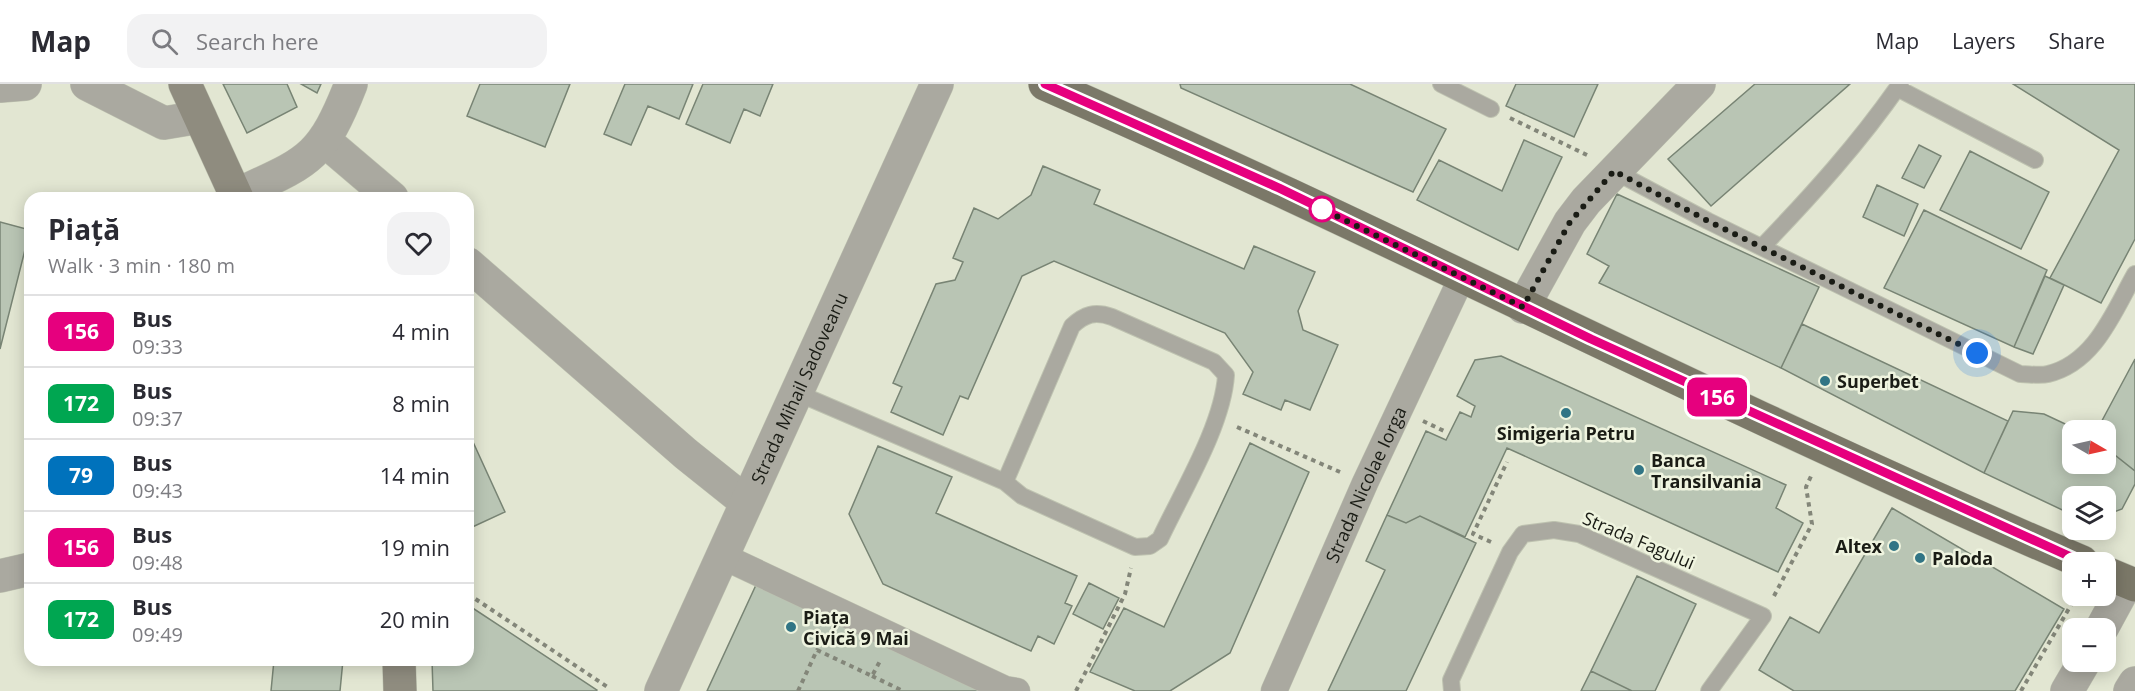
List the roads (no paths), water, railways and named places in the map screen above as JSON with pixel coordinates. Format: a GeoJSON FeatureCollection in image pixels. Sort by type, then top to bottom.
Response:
{"type":"FeatureCollection","features":[{"type":"Feature","properties":{"kind":"main road"},"geometry":{"type":"LineString","coordinates":[[185,84],[235,192]]}},
{"type":"Feature","properties":{"kind":"main road"},"geometry":{"type":"LineString","coordinates":[[1045,84],[1279,188],[1523,307],[2062,553]]}},
{"type":"Feature","properties":{"kind":"main road"},"geometry":{"type":"LineString","coordinates":[[399,666],[400,691]]}},
{"type":"Feature","properties":{"kind":"street"},"geometry":{"type":"LineString","coordinates":[[0,86],[25,84]]}},
{"type":"Feature","properties":{"kind":"street"},"geometry":{"type":"LineString","coordinates":[[87,84],[164,123],[200,117]]}},
{"type":"Feature","properties":{"kind":"street"},"geometry":{"type":"LineString","coordinates":[[245,192],[301,165],[325,141],[351,84]]}},
{"type":"Feature","properties":{"kind":"street","name":"Strada Mihail Sadoveanu"},"geometry":{"type":"LineString","coordinates":[[661,691],[937,84]]}},
{"type":"Feature","properties":{"kind":"street"},"geometry":{"type":"LineString","coordinates":[[1523,307],[1570,222],[1614,171],[1699,84]]}},
{"type":"Feature","properties":{"kind":"street"},"geometry":{"type":"LineString","coordinates":[[325,141],[385,192]]}},
{"type":"Feature","properties":{"kind":"street"},"geometry":{"type":"LineString","coordinates":[[474,269],[686,454],[746,502]]}},
{"type":"Feature","properties":{"kind":"street","name":"Strada Nicolae Iorga"},"geometry":{"type":"LineString","coordinates":[[1274,691],[1365,483],[1461,278]]}},
{"type":"Feature","properties":{"kind":"street"},"geometry":{"type":"LineString","coordinates":[[722,556],[1005,689],[1017,691]]}},
{"type":"Feature","properties":{"kind":"street"},"geometry":{"type":"LineString","coordinates":[[0,576],[24,570]]}},
{"type":"Feature","properties":{"kind":"street"},"geometry":{"type":"LineString","coordinates":[[2107,618],[2126,577]]}},
{"type":"Feature","properties":{"kind":"street"},"geometry":{"type":"LineString","coordinates":[[2067,691],[2078,672]]}},
{"type":"Feature","properties":{"kind":"street"},"geometry":{"type":"LineString","coordinates":[[2130,691],[2135,683]]}},
{"type":"Feature","properties":{"kind":"lane"},"geometry":{"type":"LineString","coordinates":[[1441,84],[1491,109]]}},
{"type":"Feature","properties":{"kind":"lane"},"geometry":{"type":"LineString","coordinates":[[1762,247],[1824,182],[1868,130],[1899,86],[2035,160]]}},
{"type":"Feature","properties":{"kind":"lane"},"geometry":{"type":"LineString","coordinates":[[1614,171],[2020,374],[2047,375],[2081,356],[2097,341],[2135,274]]}},
{"type":"Feature","properties":{"kind":"lane"},"geometry":{"type":"LineString","coordinates":[[795,392],[1005,482],[1022,496],[1135,547],[1150,546],[1160,539],[1217,418],[1225,395],[1226,375],[1214,362],[1106,315],[1100,313],[1083,316],[1072,326],[1005,482]]}},
{"type":"Feature","properties":{"kind":"lane","name":"Strada Fagului"},"geometry":{"type":"LineString","coordinates":[[1452,691],[1451,680],[1510,552],[1523,534],[1554,530],[1580,534],[1763,616],[1709,691]]}},
{"type":"Feature","properties":{"kind":"place","name":"Superbet"},"geometry":{"type":"Point","coordinates":[1825,381]}},
{"type":"Feature","properties":{"kind":"place","name":"Simigeria Petru"},"geometry":{"type":"Point","coordinates":[1566,413]}},
{"type":"Feature","properties":{"kind":"place","name":"Banca Transilvania"},"geometry":{"type":"Point","coordinates":[1639,470]}},
{"type":"Feature","properties":{"kind":"place","name":"Altex"},"geometry":{"type":"Point","coordinates":[1894,546]}},
{"type":"Feature","properties":{"kind":"place","name":"Paloda"},"geometry":{"type":"Point","coordinates":[1920,558]}},
{"type":"Feature","properties":{"kind":"place","name":"Piața Civică 9 Mai"},"geometry":{"type":"Point","coordinates":[791,627]}}]}
